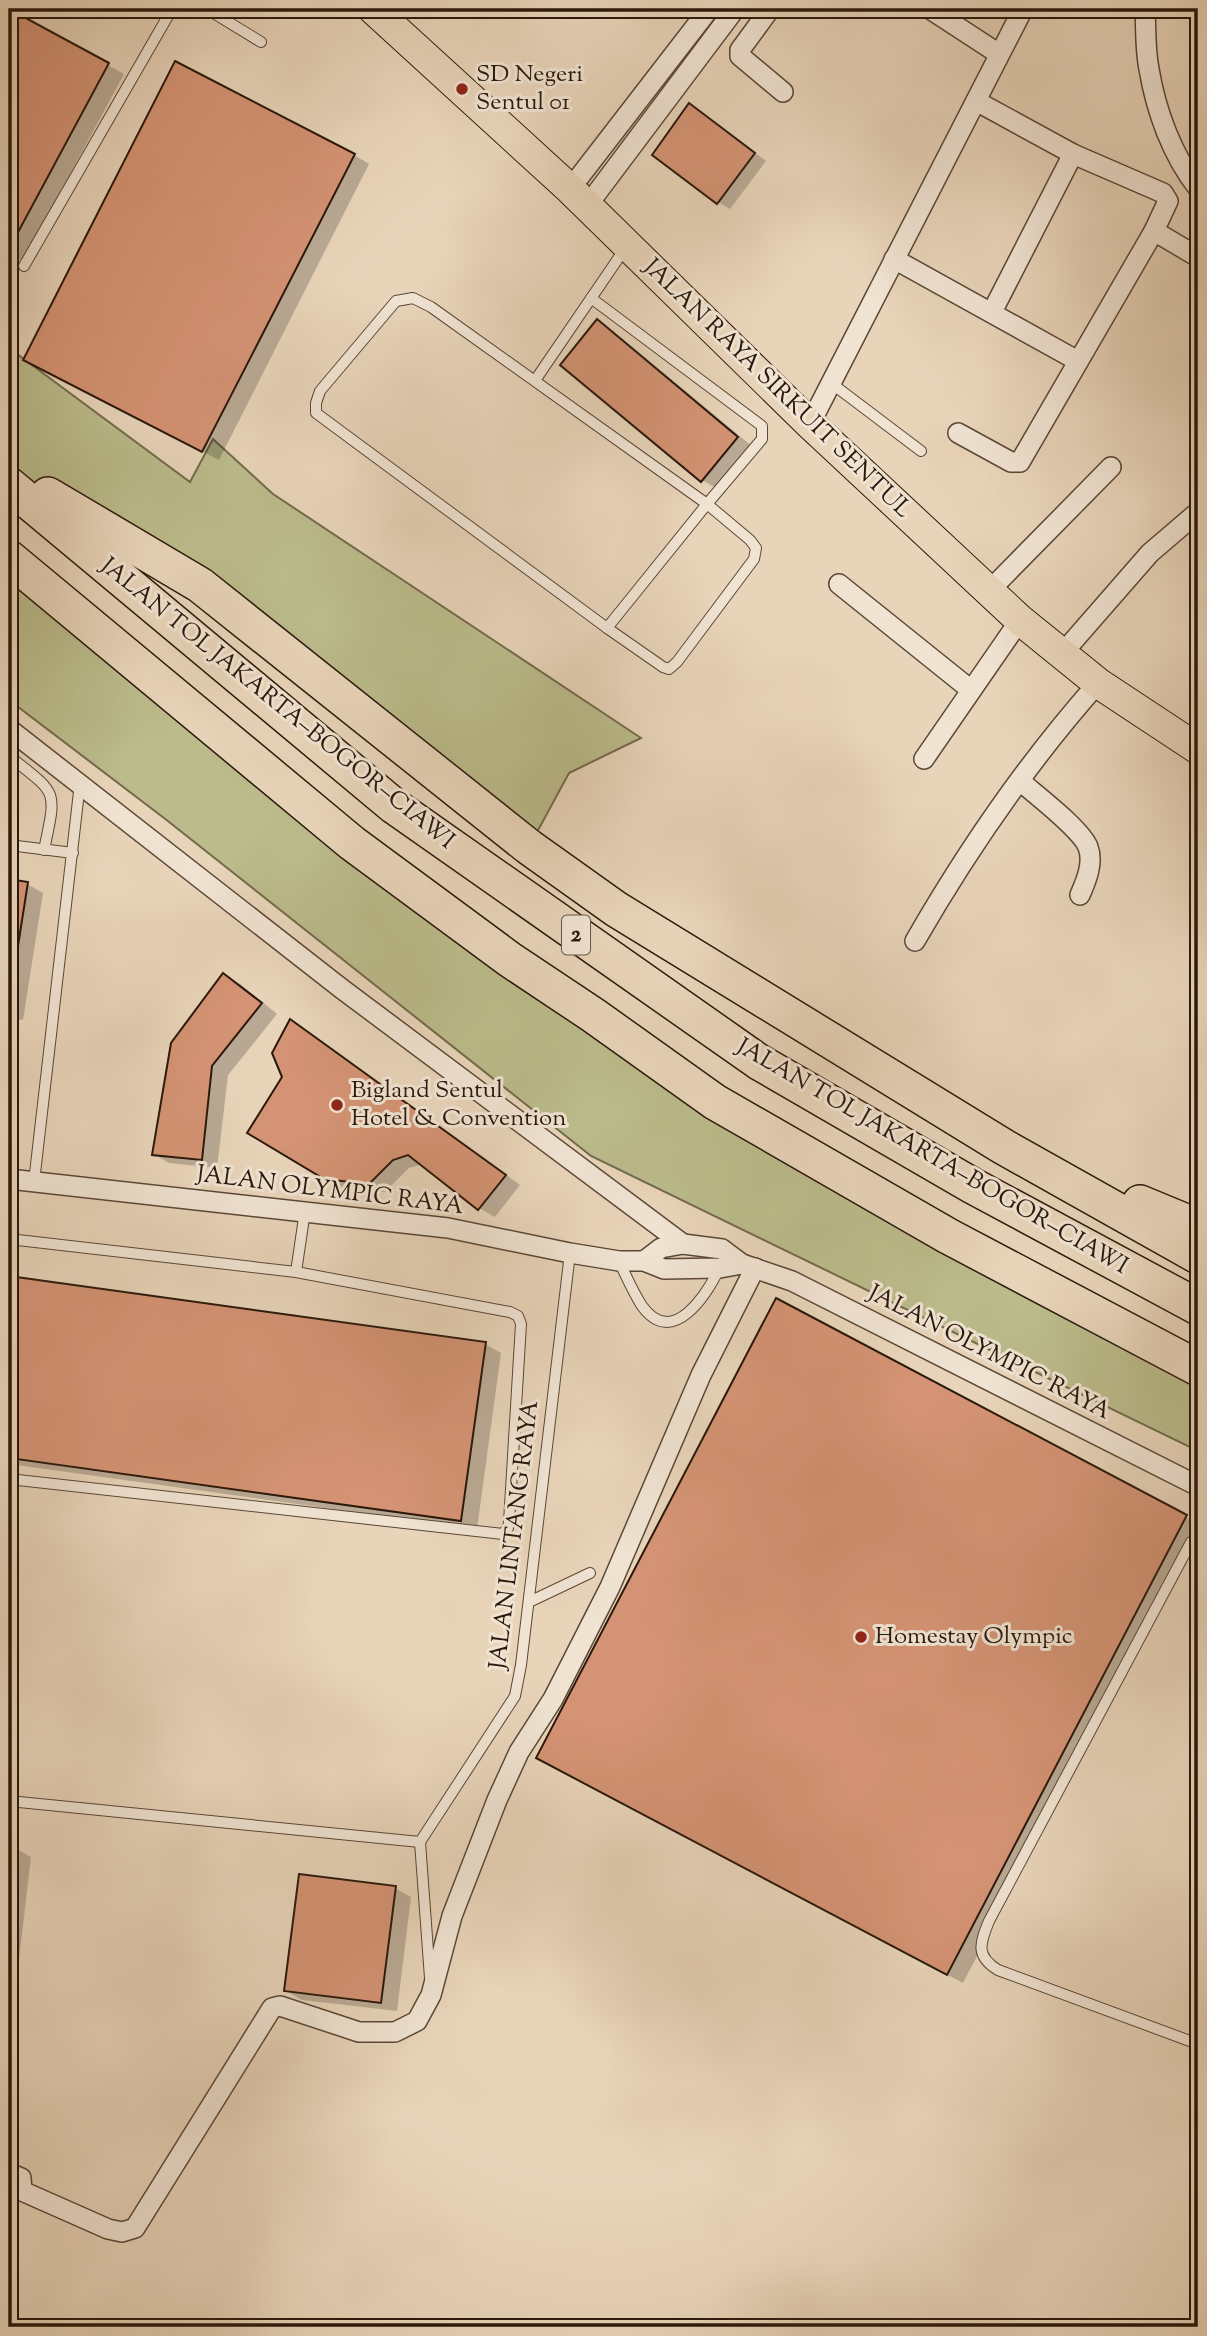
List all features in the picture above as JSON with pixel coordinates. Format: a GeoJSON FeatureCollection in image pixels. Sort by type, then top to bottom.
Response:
{"type":"FeatureCollection","features":[{"type":"Feature","properties":{"kind":"highway"},"geometry":{"type":"LineString","coordinates":[[9,472],[200,585],[529,847],[616,909],[1004,1147],[1198,1256]]}},
{"type":"Feature","properties":{"kind":"highway","name":"JALAN TOL JAKARTA–BOGOR–CIAWI"},"geometry":{"type":"LineString","coordinates":[[9,485],[394,806],[747,1054],[974,1186],[1198,1307]]}},
{"type":"Feature","properties":{"kind":"highway","name":"2"},"geometry":{"type":"LineString","coordinates":[[9,558],[352,843],[509,959],[715,1102],[948,1236],[1198,1368]]}},
{"type":"Feature","properties":{"kind":"highway"},"geometry":{"type":"LineString","coordinates":[[1004,1147],[1198,1227]]}},
{"type":"Feature","properties":{"kind":"main road","name":"JALAN RAYA SIRKUIT SENTUL"},"geometry":{"type":"LineString","coordinates":[[373,9],[578,197],[810,424],[1020,620],[1098,683],[1198,749]]}},
{"type":"Feature","properties":{"kind":"street"},"geometry":{"type":"LineString","coordinates":[[578,197],[709,9]]}},
{"type":"Feature","properties":{"kind":"street"},"geometry":{"type":"LineString","coordinates":[[578,197],[735,9]]}},
{"type":"Feature","properties":{"kind":"street"},"geometry":{"type":"LineString","coordinates":[[771,9],[740,50],[740,56],[783,92]]}},
{"type":"Feature","properties":{"kind":"street"},"geometry":{"type":"LineString","coordinates":[[930,9],[999,54]]}},
{"type":"Feature","properties":{"kind":"street"},"geometry":{"type":"LineString","coordinates":[[810,424],[1023,9]]}},
{"type":"Feature","properties":{"kind":"street"},"geometry":{"type":"LineString","coordinates":[[1144,9],[1148,67],[1158,111],[1175,153],[1198,188]]}},
{"type":"Feature","properties":{"kind":"street"},"geometry":{"type":"LineString","coordinates":[[958,433],[1011,462],[1020,462],[1154,231],[1168,201],[1163,193],[1073,154],[976,101]]}},
{"type":"Feature","properties":{"kind":"street"},"geometry":{"type":"LineString","coordinates":[[992,312],[1073,154]]}},
{"type":"Feature","properties":{"kind":"street"},"geometry":{"type":"LineString","coordinates":[[1154,231],[1198,257]]}},
{"type":"Feature","properties":{"kind":"street"},"geometry":{"type":"LineString","coordinates":[[894,260],[1078,360]]}},
{"type":"Feature","properties":{"kind":"street"},"geometry":{"type":"LineString","coordinates":[[989,591],[1111,467]]}},
{"type":"Feature","properties":{"kind":"street"},"geometry":{"type":"LineString","coordinates":[[1061,655],[1150,554],[1198,512]]}},
{"type":"Feature","properties":{"kind":"street"},"geometry":{"type":"LineString","coordinates":[[839,584],[971,690]]}},
{"type":"Feature","properties":{"kind":"street"},"geometry":{"type":"LineString","coordinates":[[924,759],[1020,620]]}},
{"type":"Feature","properties":{"kind":"street"},"geometry":{"type":"LineString","coordinates":[[915,941],[975,843],[1068,718],[1098,683]]}},
{"type":"Feature","properties":{"kind":"street"},"geometry":{"type":"LineString","coordinates":[[9,729],[342,989],[682,1244]]}},
{"type":"Feature","properties":{"kind":"street"},"geometry":{"type":"LineString","coordinates":[[1020,781],[1081,836],[1088,848],[1088,877],[1080,895]]}},
{"type":"Feature","properties":{"kind":"street","name":"JALAN OLYMPIC RAYA"},"geometry":{"type":"LineString","coordinates":[[9,1180],[449,1228],[570,1253],[620,1261],[644,1261],[664,1269],[721,1258]]}},
{"type":"Feature","properties":{"kind":"street","name":"JALAN OLYMPIC RAYA"},"geometry":{"type":"LineString","coordinates":[[644,1261],[661,1248],[682,1244],[804,1287],[1198,1486]]}},
{"type":"Feature","properties":{"kind":"street"},"geometry":{"type":"LineString","coordinates":[[9,2173],[21,2178],[22,2191],[97,2224],[122,2232],[135,2228],[272,2008],[280,2006],[359,2032],[395,2032],[417,2021],[431,1995],[452,1916],[496,1800],[519,1752],[553,1699],[610,1587],[749,1266]]}},
{"type":"Feature","properties":{"kind":"lane"},"geometry":{"type":"LineString","coordinates":[[24,266],[172,9]]}},
{"type":"Feature","properties":{"kind":"lane"},"geometry":{"type":"LineString","coordinates":[[207,9],[261,42]]}},
{"type":"Feature","properties":{"kind":"lane"},"geometry":{"type":"LineString","coordinates":[[536,379],[627,245]]}},
{"type":"Feature","properties":{"kind":"lane"},"geometry":{"type":"LineString","coordinates":[[413,298],[431,307],[536,379],[707,504],[756,548],[754,559],[669,669],[607,628],[316,413],[320,391],[396,301],[413,298]]}},
{"type":"Feature","properties":{"kind":"lane"},"geometry":{"type":"LineString","coordinates":[[591,298],[762,426],[762,439],[607,628]]}},
{"type":"Feature","properties":{"kind":"lane"},"geometry":{"type":"LineString","coordinates":[[831,383],[920,451]]}},
{"type":"Feature","properties":{"kind":"lane"},"geometry":{"type":"LineString","coordinates":[[9,756],[48,787],[52,796],[52,814],[44,850]]}},
{"type":"Feature","properties":{"kind":"lane"},"geometry":{"type":"LineString","coordinates":[[34,1182],[80,782]]}},
{"type":"Feature","properties":{"kind":"lane"},"geometry":{"type":"LineString","coordinates":[[9,845],[73,853]]}},
{"type":"Feature","properties":{"kind":"lane"},"geometry":{"type":"LineString","coordinates":[[296,1272],[305,1211]]}},
{"type":"Feature","properties":{"kind":"lane"},"geometry":{"type":"LineString","coordinates":[[9,1239],[296,1272],[510,1312],[517,1316],[522,1324],[511,1495],[508,1528],[503,1534],[9,1479]]}},
{"type":"Feature","properties":{"kind":"lane","name":"JALAN LINTANG RAYA"},"geometry":{"type":"LineString","coordinates":[[420,1842],[515,1696],[529,1602],[570,1253]]}},
{"type":"Feature","properties":{"kind":"lane"},"geometry":{"type":"LineString","coordinates":[[620,1261],[643,1308],[656,1320],[672,1321],[688,1315],[721,1258]]}},
{"type":"Feature","properties":{"kind":"lane"},"geometry":{"type":"LineString","coordinates":[[1191,1542],[989,1921],[981,1951],[986,1963],[998,1970],[1198,2044]]}},
{"type":"Feature","properties":{"kind":"lane"},"geometry":{"type":"LineString","coordinates":[[529,1602],[590,1573]]}},
{"type":"Feature","properties":{"kind":"lane"},"geometry":{"type":"LineString","coordinates":[[9,1801],[420,1842],[431,1995]]}},
{"type":"Feature","properties":{"kind":"green space"},"geometry":{"type":"Polygon","coordinates":[[[9,348],[190,482],[213,439],[273,494],[641,738],[569,773],[529,847],[200,585],[9,472],[9,348]]]}},
{"type":"Feature","properties":{"kind":"green space"},"geometry":{"type":"Polygon","coordinates":[[[9,558],[593,1015],[1198,1368],[1198,1451],[591,1156],[164,818],[9,700],[9,558]]]}},
{"type":"Feature","properties":{"kind":"building"},"geometry":{"type":"Polygon","coordinates":[[[9,9],[109,63],[9,249],[9,9]]]}},
{"type":"Feature","properties":{"kind":"building"},"geometry":{"type":"Polygon","coordinates":[[[175,61],[355,154],[202,452],[23,360],[175,61]]]}},
{"type":"Feature","properties":{"kind":"building"},"geometry":{"type":"Polygon","coordinates":[[[689,103],[755,153],[717,204],[652,155],[689,103]]]}},
{"type":"Feature","properties":{"kind":"building"},"geometry":{"type":"Polygon","coordinates":[[[597,319],[738,437],[701,482],[560,365],[597,319]]]}},
{"type":"Feature","properties":{"kind":"building"},"geometry":{"type":"Polygon","coordinates":[[[9,879],[28,882],[18,946],[9,945],[9,879]]]}},
{"type":"Feature","properties":{"kind":"building"},"geometry":{"type":"Polygon","coordinates":[[[223,973],[262,1003],[212,1066],[202,1160],[152,1155],[171,1043],[223,973]]]}},
{"type":"Feature","properties":{"kind":"building","name":"Bigland Sentul Hotel & Convention"},"geometry":{"type":"Polygon","coordinates":[[[290,1019],[506,1175],[478,1210],[408,1155],[393,1160],[369,1184],[324,1179],[247,1133],[282,1077],[272,1053],[290,1019]]]}},
{"type":"Feature","properties":{"kind":"building"},"geometry":{"type":"Polygon","coordinates":[[[9,1276],[486,1342],[461,1521],[9,1458],[9,1276]]]}},
{"type":"Feature","properties":{"kind":"building","name":"Homestay Olympic"},"geometry":{"type":"Polygon","coordinates":[[[776,1298],[1187,1515],[947,1975],[536,1758],[776,1298]]]}},
{"type":"Feature","properties":{"kind":"building"},"geometry":{"type":"Polygon","coordinates":[[[299,1874],[396,1886],[381,2003],[284,1991],[299,1874]]]}},
{"type":"Feature","properties":{"kind":"place","name":"SD Negeri Sentul 01"},"geometry":{"type":"Point","coordinates":[462,89]}},
{"type":"Feature","properties":{"kind":"place","name":"Bigland Sentul Hotel & Convention"},"geometry":{"type":"Point","coordinates":[337,1105]}},
{"type":"Feature","properties":{"kind":"place","name":"Homestay Olympic"},"geometry":{"type":"Point","coordinates":[861,1637]}}]}
